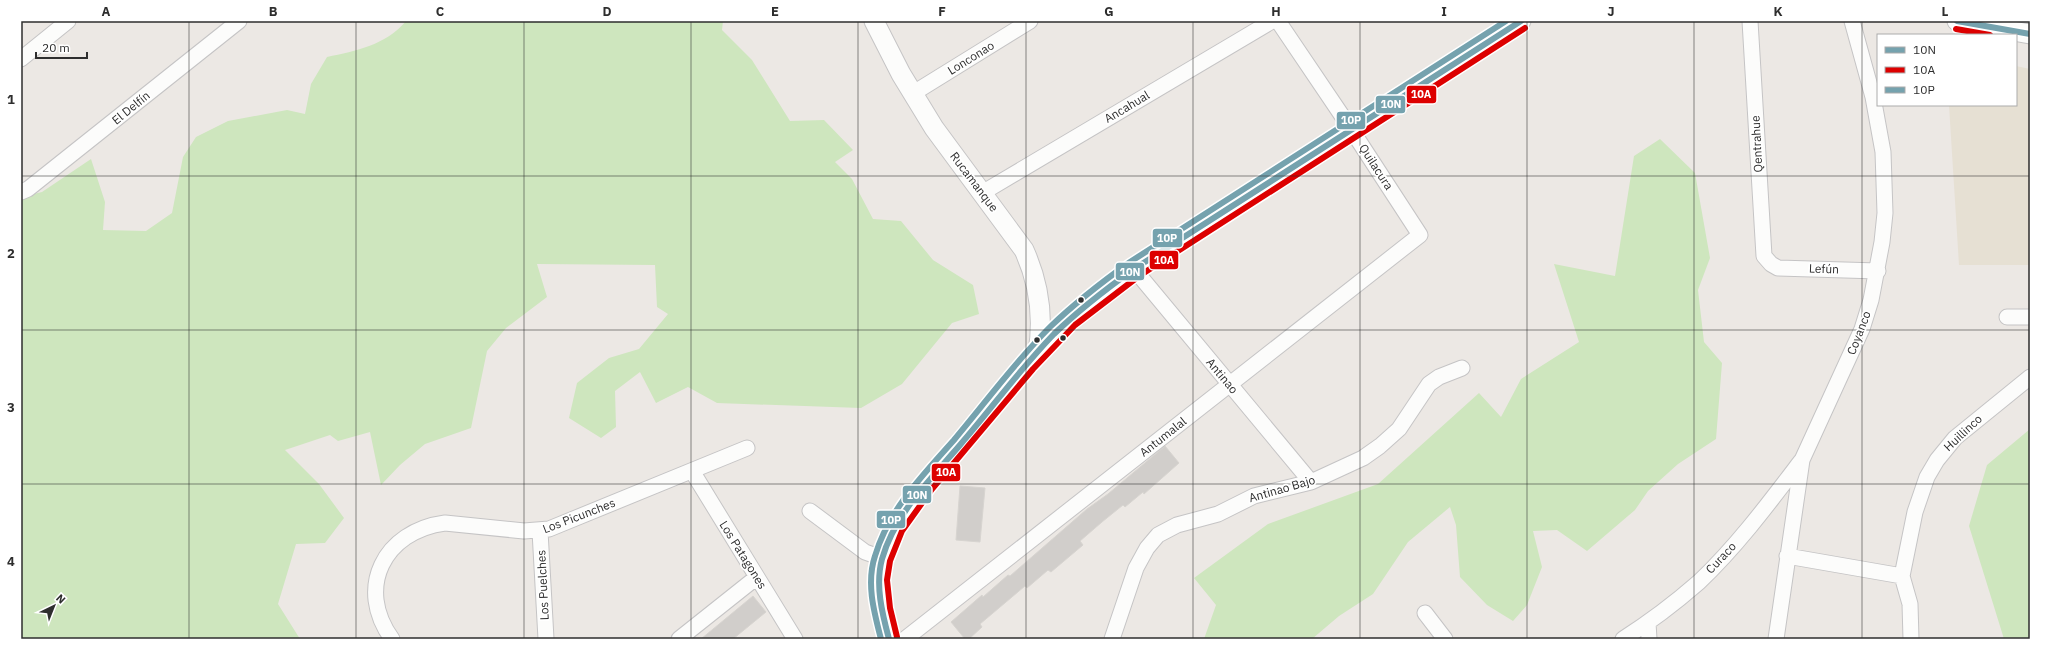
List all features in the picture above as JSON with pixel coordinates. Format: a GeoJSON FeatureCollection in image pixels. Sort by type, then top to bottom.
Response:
{"type":"FeatureCollection","features":[{"type":"Feature","properties":{"kind":"street"},"geometry":{"type":"LineString","coordinates":[[21,58],[68,21]]}},
{"type":"Feature","properties":{"kind":"street","name":"El Delfín"},"geometry":{"type":"LineString","coordinates":[[21,192],[28,189],[239,21]]}},
{"type":"Feature","properties":{"kind":"street","name":"Rucamanque"},"geometry":{"type":"LineString","coordinates":[[874,21],[912,94],[938,134],[1017,239],[1031,265],[1039,293],[1041,315],[1038,352]]}},
{"type":"Feature","properties":{"kind":"street","name":"Lonconao"},"geometry":{"type":"LineString","coordinates":[[912,94],[1030,21]]}},
{"type":"Feature","properties":{"kind":"street","name":"Ancahual"},"geometry":{"type":"LineString","coordinates":[[982,193],[1272,21]]}},
{"type":"Feature","properties":{"kind":"street","name":"Quilacura"},"geometry":{"type":"LineString","coordinates":[[1278,21],[1420,235]]}},
{"type":"Feature","properties":{"kind":"street"},"geometry":{"type":"LineString","coordinates":[[889,639],[878,596],[882,558],[891,536],[914,500],[1038,352],[1090,301],[1134,269],[1521,21]]}},
{"type":"Feature","properties":{"kind":"street","name":"Qentrahue"},"geometry":{"type":"LineString","coordinates":[[1750,21],[1764,256],[1771,264]]}},
{"type":"Feature","properties":{"kind":"street","name":"Coyanco"},"geometry":{"type":"LineString","coordinates":[[1776,639],[1802,460],[1862,329],[1878,271],[1885,213],[1883,152],[1873,97],[1852,21]]}},
{"type":"Feature","properties":{"kind":"street"},"geometry":{"type":"LineString","coordinates":[[1966,22],[2030,34]]}},
{"type":"Feature","properties":{"kind":"street","name":"Antumalal"},"geometry":{"type":"LineString","coordinates":[[905,639],[1420,235]]}},
{"type":"Feature","properties":{"kind":"street","name":"Lefún"},"geometry":{"type":"LineString","coordinates":[[1771,264],[1783,268],[1878,271]]}},
{"type":"Feature","properties":{"kind":"street","name":"Antinao"},"geometry":{"type":"LineString","coordinates":[[1134,269],[1310,482]]}},
{"type":"Feature","properties":{"kind":"street"},"geometry":{"type":"LineString","coordinates":[[2007,317],[2030,317]]}},
{"type":"Feature","properties":{"kind":"street","name":"Antinao Bajo"},"geometry":{"type":"LineString","coordinates":[[1112,639],[1136,568],[1147,548],[1158,535],[1177,525],[1218,514],[1254,496],[1310,482],[1345,468],[1380,446],[1403,424],[1418,398],[1429,384],[1439,377],[1462,368]]}},
{"type":"Feature","properties":{"kind":"street","name":"Huillinco"},"geometry":{"type":"LineString","coordinates":[[1911,639],[1910,604],[1902,576],[1920,494],[1936,460],[1955,438],[2030,377]]}},
{"type":"Feature","properties":{"kind":"street","name":"Los Picunches"},"geometry":{"type":"LineString","coordinates":[[392,639],[381,621],[375,599],[376,586],[383,561],[399,542],[420,528],[445,523],[524,531],[540,531],[557,526],[747,448]]}},
{"type":"Feature","properties":{"kind":"street","name":"Curaco"},"geometry":{"type":"LineString","coordinates":[[1623,639],[1680,598],[1712,569],[1754,522],[1802,460]]}},
{"type":"Feature","properties":{"kind":"street","name":"Los Patagones"},"geometry":{"type":"LineString","coordinates":[[692,470],[795,639]]}},
{"type":"Feature","properties":{"kind":"street"},"geometry":{"type":"LineString","coordinates":[[810,511],[865,552],[882,558]]}},
{"type":"Feature","properties":{"kind":"street","name":"Los Puelches"},"geometry":{"type":"LineString","coordinates":[[540,531],[546,639]]}},
{"type":"Feature","properties":{"kind":"street"},"geometry":{"type":"LineString","coordinates":[[1787,556],[1902,576]]}},
{"type":"Feature","properties":{"kind":"street"},"geometry":{"type":"LineString","coordinates":[[679,639],[757,577]]}},
{"type":"Feature","properties":{"kind":"street"},"geometry":{"type":"LineString","coordinates":[[1425,613],[1445,639]]}},
{"type":"Feature","properties":{"kind":"street"},"geometry":{"type":"LineString","coordinates":[[1648,622],[1649,639]]}},
{"type":"Feature","properties":{"kind":"shaded area"},"geometry":{"type":"Polygon","coordinates":[[[2017,66],[2030,69],[2030,265],[1959,265],[1949,106],[2017,106],[2017,66]]]}},
{"type":"Feature","properties":{"kind":"green space"},"geometry":{"type":"Polygon","coordinates":[[[406,21],[723,21],[722,30],[752,60],[790,121],[824,120],[853,150],[835,162],[852,179],[873,219],[901,221],[933,260],[973,285],[979,314],[952,323],[902,384],[861,408],[717,403],[688,387],[656,403],[640,372],[615,391],[616,427],[601,438],[569,418],[577,383],[609,358],[639,349],[668,314],[657,307],[655,265],[537,264],[547,297],[506,328],[487,351],[471,428],[425,444],[400,465],[381,485],[370,432],[338,441],[330,435],[285,450],[319,484],[344,518],[325,543],[296,544],[278,604],[300,639],[21,639],[21,197],[42,192],[91,159],[105,202],[103,230],[146,231],[172,213],[183,157],[196,137],[228,121],[287,110],[305,114],[311,84],[327,57],[370,46],[389,36],[406,21]]]}},
{"type":"Feature","properties":{"kind":"green space"},"geometry":{"type":"Polygon","coordinates":[[[1660,139],[1695,173],[1710,258],[1698,290],[1704,342],[1722,363],[1716,439],[1678,464],[1648,491],[1635,510],[1587,551],[1557,530],[1533,531],[1542,567],[1527,605],[1513,621],[1487,605],[1460,577],[1456,525],[1450,507],[1408,542],[1373,594],[1339,616],[1312,639],[1204,639],[1216,605],[1194,578],[1268,524],[1378,484],[1479,393],[1501,417],[1521,379],[1579,342],[1554,264],[1615,276],[1634,156],[1660,139]]]}},
{"type":"Feature","properties":{"kind":"green space"},"geometry":{"type":"Polygon","coordinates":[[[2030,429],[2030,639],[2004,639],[1969,526],[1987,465],[2030,429]]]}},
{"type":"Feature","properties":{"kind":"building"},"geometry":{"type":"Polygon","coordinates":[[[1165,446],[1179,463],[1144,494],[1143,492],[1125,507],[1123,505],[1102,522],[1080,541],[1083,545],[1051,572],[1048,570],[1027,588],[1025,586],[980,624],[982,627],[969,639],[965,639],[951,622],[982,595],[983,597],[1008,575],[1010,576],[1087,509],[1108,494],[1165,446]]]}},
{"type":"Feature","properties":{"kind":"building"},"geometry":{"type":"Polygon","coordinates":[[[960,486],[985,488],[980,542],[956,540],[960,486]]]}},
{"type":"Feature","properties":{"kind":"building"},"geometry":{"type":"Polygon","coordinates":[[[753,596],[766,612],[733,639],[701,639],[753,596]]]}},
{"type":"Feature","properties":{"kind":"transit line","name":"10P"},"geometry":{"type":"LineString","coordinates":[[881,639],[872,598],[871,577],[875,556],[889,523],[898,508],[919,480],[1013,368],[1050,327],[1089,293],[1130,262],[1506,21]]}},
{"type":"Feature","properties":{"kind":"transit line","name":"10N"},"geometry":{"type":"LineString","coordinates":[[889,639],[880,599],[879,579],[882,559],[888,542],[896,527],[905,512],[926,484],[972,431],[1029,361],[1054,334],[1093,300],[1134,269],[1521,21]]}},
{"type":"Feature","properties":{"kind":"transit line","name":"10N"},"geometry":{"type":"LineString","coordinates":[[1957,21],[2030,34]]}},
{"type":"Feature","properties":{"kind":"transit line","name":"10A"},"geometry":{"type":"LineString","coordinates":[[897,637],[890,608],[887,580],[890,561],[902,531],[932,489],[1033,369],[1075,325],[1139,276],[1525,28]]}},
{"type":"Feature","properties":{"kind":"transit line","name":"10A"},"geometry":{"type":"LineString","coordinates":[[1956,29],[1984,34]]}}]}
